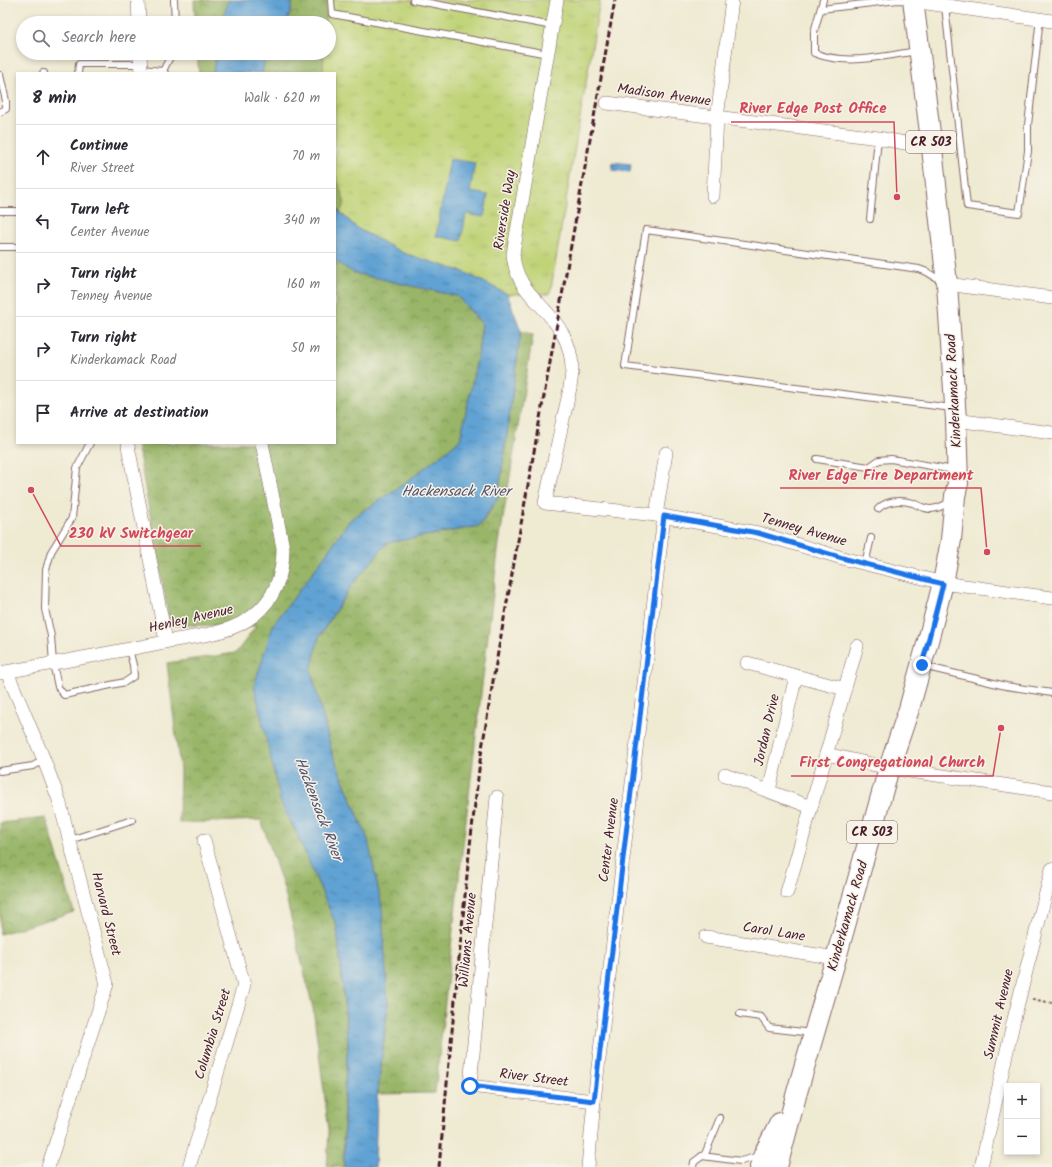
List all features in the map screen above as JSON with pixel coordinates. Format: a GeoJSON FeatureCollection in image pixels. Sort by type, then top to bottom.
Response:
{"type":"FeatureCollection","features":[{"type":"Feature","properties":{"kind":"main road","name":"Kinderkamack Road"},"geometry":{"type":"LineString","coordinates":[[767,1164],[797,1092],[889,768],[922,665],[943,584],[951,540],[955,496],[958,484],[958,471],[956,414],[947,284],[932,148],[913,1]]}},
{"type":"Feature","properties":{"kind":"street"},"geometry":{"type":"LineString","coordinates":[[138,0],[139,16]]}},
{"type":"Feature","properties":{"kind":"street","name":"Riverside Way"},"geometry":{"type":"LineString","coordinates":[[545,503],[570,387],[572,367],[571,355],[563,333],[557,324],[522,285],[514,266],[513,254],[558,0]]}},
{"type":"Feature","properties":{"kind":"street"},"geometry":{"type":"LineString","coordinates":[[713,196],[717,118],[732,0]]}},
{"type":"Feature","properties":{"kind":"street"},"geometry":{"type":"LineString","coordinates":[[913,1],[1046,19]]}},
{"type":"Feature","properties":{"kind":"street","name":"Madison Avenue"},"geometry":{"type":"LineString","coordinates":[[607,103],[878,138],[932,148]]}},
{"type":"Feature","properties":{"kind":"street"},"geometry":{"type":"LineString","coordinates":[[947,284],[1052,298]]}},
{"type":"Feature","properties":{"kind":"street"},"geometry":{"type":"LineString","coordinates":[[956,414],[1052,432]]}},
{"type":"Feature","properties":{"kind":"street","name":"Henley Avenue"},"geometry":{"type":"LineString","coordinates":[[3,672],[222,631],[242,624],[254,616],[265,605],[275,590],[280,578],[283,562],[283,548],[262,444]]}},
{"type":"Feature","properties":{"kind":"street"},"geometry":{"type":"LineString","coordinates":[[128,446],[166,641]]}},
{"type":"Feature","properties":{"kind":"street","name":"Center Avenue"},"geometry":{"type":"LineString","coordinates":[[588,1167],[594,1101],[666,453]]}},
{"type":"Feature","properties":{"kind":"street","name":"Tenney Avenue"},"geometry":{"type":"LineString","coordinates":[[545,503],[660,516],[758,533],[865,564],[943,584],[1052,598]]}},
{"type":"Feature","properties":{"kind":"street"},"geometry":{"type":"LineString","coordinates":[[787,892],[857,646]]}},
{"type":"Feature","properties":{"kind":"street"},"geometry":{"type":"LineString","coordinates":[[747,663],[845,689]]}},
{"type":"Feature","properties":{"kind":"street","name":"Harvard Street"},"geometry":{"type":"LineString","coordinates":[[3,672],[44,760],[59,800],[107,984],[48,1167]]}},
{"type":"Feature","properties":{"kind":"street","name":"Jordan Drive"},"geometry":{"type":"LineString","coordinates":[[769,790],[796,676]]}},
{"type":"Feature","properties":{"kind":"street"},"geometry":{"type":"LineString","coordinates":[[826,754],[889,768],[1052,792]]}},
{"type":"Feature","properties":{"kind":"street","name":"Jordan Drive"},"geometry":{"type":"LineString","coordinates":[[725,775],[769,790],[811,807]]}},
{"type":"Feature","properties":{"kind":"street","name":"Williams Avenue"},"geometry":{"type":"LineString","coordinates":[[470,1086],[498,797]]}},
{"type":"Feature","properties":{"kind":"street","name":"Columbia Street"},"geometry":{"type":"LineString","coordinates":[[189,1167],[244,985],[204,840]]}},
{"type":"Feature","properties":{"kind":"street","name":"Summit Avenue"},"geometry":{"type":"LineString","coordinates":[[981,1167],[1014,1019],[1052,869]]}},
{"type":"Feature","properties":{"kind":"street","name":"Carol Lane"},"geometry":{"type":"LineString","coordinates":[[706,937],[836,958]]}},
{"type":"Feature","properties":{"kind":"street","name":"River Street"},"geometry":{"type":"LineString","coordinates":[[470,1086],[594,1101]]}},
{"type":"Feature","properties":{"kind":"lane"},"geometry":{"type":"LineString","coordinates":[[174,0],[175,16]]}},
{"type":"Feature","properties":{"kind":"lane"},"geometry":{"type":"LineString","coordinates":[[331,0],[332,14],[548,54]]}},
{"type":"Feature","properties":{"kind":"lane"},"geometry":{"type":"LineString","coordinates":[[413,0],[553,26]]}},
{"type":"Feature","properties":{"kind":"lane"},"geometry":{"type":"LineString","coordinates":[[823,0],[814,32],[814,53],[826,58],[858,60],[919,51]]}},
{"type":"Feature","properties":{"kind":"lane"},"geometry":{"type":"LineString","coordinates":[[821,9],[898,0],[913,1]]}},
{"type":"Feature","properties":{"kind":"lane"},"geometry":{"type":"LineString","coordinates":[[945,6],[967,206],[1019,213],[1028,151],[1028,125],[1046,19]]}},
{"type":"Feature","properties":{"kind":"lane"},"geometry":{"type":"LineString","coordinates":[[78,72],[79,64],[140,65],[164,72],[169,60]]}},
{"type":"Feature","properties":{"kind":"lane"},"geometry":{"type":"LineString","coordinates":[[0,75],[6,101],[6,109],[3,112],[0,112]]}},
{"type":"Feature","properties":{"kind":"lane"},"geometry":{"type":"LineString","coordinates":[[870,219],[878,138]]}},
{"type":"Feature","properties":{"kind":"lane"},"geometry":{"type":"LineString","coordinates":[[0,211],[16,211]]}},
{"type":"Feature","properties":{"kind":"lane"},"geometry":{"type":"LineString","coordinates":[[947,284],[927,272],[919,270],[646,230],[624,366],[956,414]]}},
{"type":"Feature","properties":{"kind":"lane"},"geometry":{"type":"LineString","coordinates":[[0,247],[16,247]]}},
{"type":"Feature","properties":{"kind":"lane"},"geometry":{"type":"LineString","coordinates":[[89,444],[76,468],[72,518],[50,552],[46,570],[45,609],[51,636],[53,663],[58,687],[64,695],[125,682],[134,676],[134,665],[129,649]]}},
{"type":"Feature","properties":{"kind":"lane"},"geometry":{"type":"LineString","coordinates":[[817,459],[869,467],[879,460],[890,458],[958,471]]}},
{"type":"Feature","properties":{"kind":"lane"},"geometry":{"type":"LineString","coordinates":[[878,509],[886,503],[898,501],[930,509],[941,507],[949,503],[955,496]]}},
{"type":"Feature","properties":{"kind":"lane"},"geometry":{"type":"LineString","coordinates":[[865,564],[872,538]]}},
{"type":"Feature","properties":{"kind":"lane"},"geometry":{"type":"LineString","coordinates":[[922,665],[1006,686],[1052,694]]}},
{"type":"Feature","properties":{"kind":"lane"},"geometry":{"type":"LineString","coordinates":[[0,771],[33,766],[44,760]]}},
{"type":"Feature","properties":{"kind":"lane"},"geometry":{"type":"LineString","coordinates":[[70,840],[132,820]]}},
{"type":"Feature","properties":{"kind":"lane"},"geometry":{"type":"LineString","coordinates":[[740,1014],[761,1017],[769,1028],[814,1033]]}},
{"type":"Feature","properties":{"kind":"lane"},"geometry":{"type":"LineString","coordinates":[[693,1167],[694,1162],[705,1154],[720,1118]]}},
{"type":"Feature","properties":{"kind":"lane"},"geometry":{"type":"LineString","coordinates":[[702,1156],[767,1164]]}},
{"type":"Feature","properties":{"kind":"path"},"geometry":{"type":"LineString","coordinates":[[1030,999],[1052,1003]]}},
{"type":"Feature","properties":{"kind":"green space"},"geometry":{"type":"Polygon","coordinates":[[[194,0],[229,0],[223,16],[195,16],[194,0]]]}},
{"type":"Feature","properties":{"kind":"green space"},"geometry":{"type":"Polygon","coordinates":[[[293,0],[326,0],[325,16],[289,16],[293,0]]]}},
{"type":"Feature","properties":{"kind":"green space"},"geometry":{"type":"Polygon","coordinates":[[[326,0],[600,0],[550,294],[507,294],[464,272],[403,253],[358,229],[340,212],[345,203],[336,176],[336,72],[323,72],[324,60],[336,60],[336,16],[325,16],[326,0]]]}},
{"type":"Feature","properties":{"kind":"green space"},"geometry":{"type":"Polygon","coordinates":[[[198,60],[215,60],[213,72],[199,72],[198,60]]]}},
{"type":"Feature","properties":{"kind":"green space"},"geometry":{"type":"Polygon","coordinates":[[[265,60],[324,60],[323,72],[262,72],[265,60]]]}},
{"type":"Feature","properties":{"kind":"green space"},"geometry":{"type":"Polygon","coordinates":[[[336,176],[345,203],[340,212],[336,209],[336,176]]]}},
{"type":"Feature","properties":{"kind":"green space"},"geometry":{"type":"Polygon","coordinates":[[[336,262],[354,273],[457,296],[482,324],[478,355],[460,440],[405,483],[350,520],[273,625],[281,803],[296,832],[337,927],[348,1043],[344,1097],[344,1167],[327,1167],[329,1130],[313,1008],[284,889],[261,820],[179,823],[180,769],[167,663],[236,653],[256,626],[170,625],[137,444],[336,444],[336,262]]]}},
{"type":"Feature","properties":{"kind":"green space"},"geometry":{"type":"Polygon","coordinates":[[[521,331],[533,335],[499,543],[435,1093],[378,1094],[388,1004],[368,840],[332,753],[311,670],[319,637],[351,586],[387,543],[480,526],[498,498],[521,331]]]}},
{"type":"Feature","properties":{"kind":"green space"},"geometry":{"type":"Polygon","coordinates":[[[46,818],[74,912],[0,934],[0,823],[46,818]]]}},
{"type":"Feature","properties":{"kind":"water"},"geometry":{"type":"Polygon","coordinates":[[[229,0],[293,0],[289,16],[223,16],[229,0]]]}},
{"type":"Feature","properties":{"kind":"water"},"geometry":{"type":"Polygon","coordinates":[[[215,60],[265,60],[262,72],[213,72],[215,60]]]}},
{"type":"Feature","properties":{"kind":"water"},"geometry":{"type":"Polygon","coordinates":[[[450,159],[475,163],[470,192],[488,195],[484,217],[466,214],[461,241],[436,236],[450,159]]]}},
{"type":"Feature","properties":{"kind":"water"},"geometry":{"type":"Polygon","coordinates":[[[613,162],[631,164],[630,172],[612,170],[613,162]]]}},
{"type":"Feature","properties":{"kind":"water","name":"Hackensack River"},"geometry":{"type":"Polygon","coordinates":[[[336,209],[358,229],[403,253],[464,272],[507,294],[521,331],[498,498],[479,526],[387,543],[351,586],[319,637],[311,670],[332,753],[368,840],[382,907],[388,1004],[377,1099],[375,1167],[344,1167],[344,1097],[348,1043],[337,927],[296,832],[281,803],[254,686],[273,625],[350,520],[405,483],[460,440],[478,355],[482,324],[457,296],[354,273],[336,262],[336,209]]]}},
{"type":"Feature","properties":{"kind":"railway"},"geometry":{"type":"LineString","coordinates":[[439,1167],[469,854],[480,761],[495,669],[615,0]]}},
{"type":"Feature","properties":{"kind":"place","name":"River Edge Post Office"},"geometry":{"type":"Point","coordinates":[897,197]}},
{"type":"Feature","properties":{"kind":"place","name":"230 kV Switchgear"},"geometry":{"type":"Point","coordinates":[31,490]}},
{"type":"Feature","properties":{"kind":"place","name":"River Edge Fire Department"},"geometry":{"type":"Point","coordinates":[987,552]}},
{"type":"Feature","properties":{"kind":"place","name":"First Congregational Church"},"geometry":{"type":"Point","coordinates":[1001,728]}},
{"type":"Feature","properties":{"kind":"route"},"geometry":{"type":"LineString","coordinates":[[470,1086],[594,1101],[664,516],[758,533],[846,559],[943,584],[922,665]]}}]}
